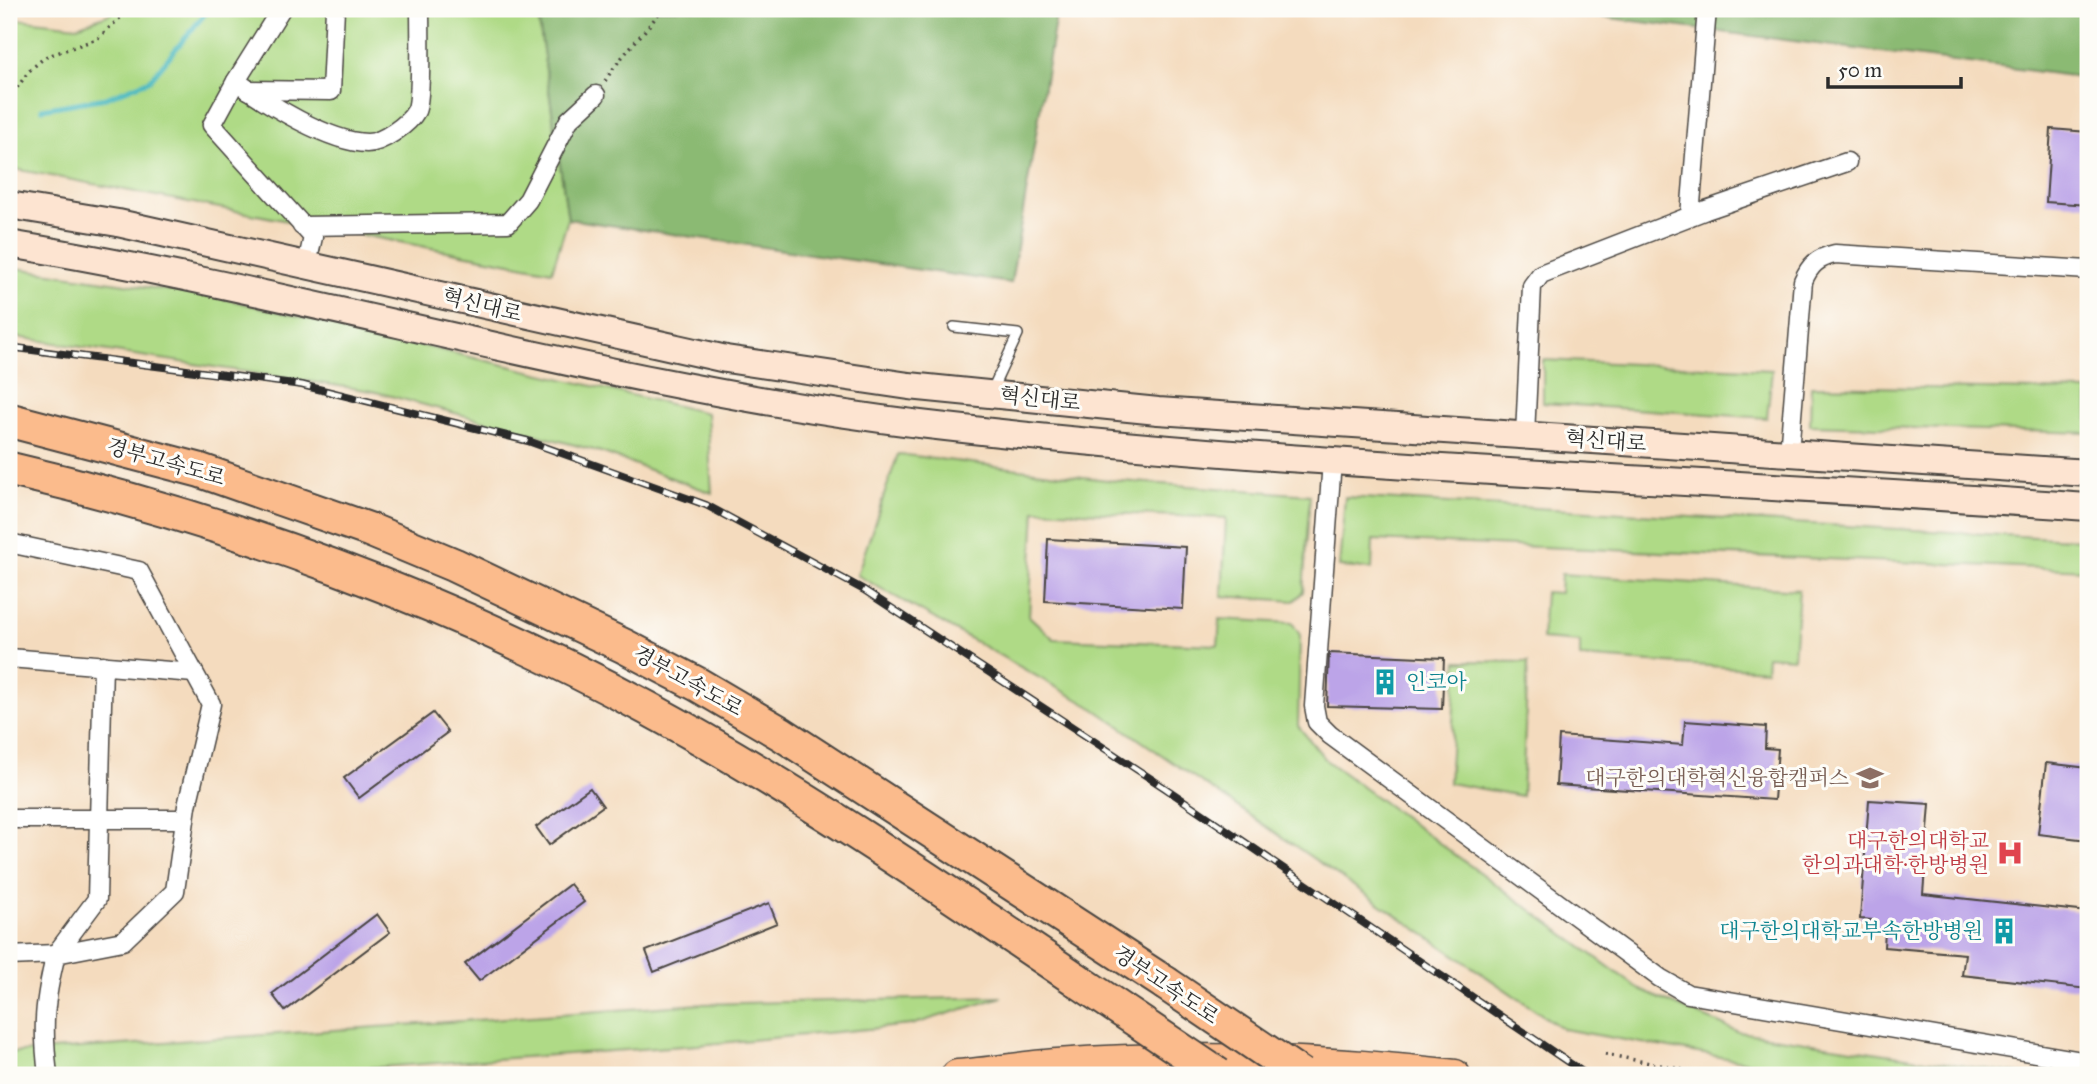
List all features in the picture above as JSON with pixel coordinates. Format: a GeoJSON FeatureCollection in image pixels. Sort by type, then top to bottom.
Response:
{"type":"FeatureCollection","features":[{"type":"Feature","properties":{"kind":"highway","name":"경부고속도로"},"geometry":{"type":"LineString","coordinates":[[9,420],[199,470],[357,525],[454,565],[624,646],[697,684],[782,734],[1301,1075]]}},
{"type":"Feature","properties":{"kind":"highway","name":"경부고속도로"},"geometry":{"type":"LineString","coordinates":[[9,469],[114,495],[238,533],[417,601],[561,665],[646,708],[829,815],[1218,1075]]}},
{"type":"Feature","properties":{"kind":"main road","name":"혁신대로"},"geometry":{"type":"LineString","coordinates":[[9,205],[118,223],[726,359],[909,386],[1158,411],[2088,473]]}},
{"type":"Feature","properties":{"kind":"main road"},"geometry":{"type":"LineString","coordinates":[[9,244],[168,273],[735,395],[917,423],[1256,457],[2088,507]]}},
{"type":"Feature","properties":{"kind":"main road"},"geometry":{"type":"LineString","coordinates":[[957,1075],[1015,1073],[1054,1064],[1158,1059],[1354,1064],[1455,1075]]}},
{"type":"Feature","properties":{"kind":"street"},"geometry":{"type":"LineString","coordinates":[[281,9],[242,85],[212,125],[313,237],[307,264]]}},
{"type":"Feature","properties":{"kind":"street"},"geometry":{"type":"LineString","coordinates":[[242,85],[331,91],[335,9]]}},
{"type":"Feature","properties":{"kind":"street"},"geometry":{"type":"LineString","coordinates":[[242,85],[339,138],[370,143],[405,124],[417,109],[421,9]]}},
{"type":"Feature","properties":{"kind":"street"},"geometry":{"type":"LineString","coordinates":[[1690,216],[1707,9]]}},
{"type":"Feature","properties":{"kind":"street"},"geometry":{"type":"LineString","coordinates":[[303,226],[508,223],[528,200],[569,120],[596,95]]}},
{"type":"Feature","properties":{"kind":"street"},"geometry":{"type":"LineString","coordinates":[[1525,435],[1532,286],[1541,274],[1690,216],[1847,162]]}},
{"type":"Feature","properties":{"kind":"street"},"geometry":{"type":"LineString","coordinates":[[1789,453],[1803,281],[1809,267],[1821,258],[1835,254],[2088,270]]}},
{"type":"Feature","properties":{"kind":"street"},"geometry":{"type":"LineString","coordinates":[[1332,461],[1314,706],[1317,722],[1330,734],[1660,978],[1688,994],[2088,1062]]}},
{"type":"Feature","properties":{"kind":"street"},"geometry":{"type":"LineString","coordinates":[[9,542],[139,571],[211,705],[185,819],[175,891],[123,941],[56,954],[9,956]]}},
{"type":"Feature","properties":{"kind":"street"},"geometry":{"type":"LineString","coordinates":[[9,658],[194,673]]}},
{"type":"Feature","properties":{"kind":"street"},"geometry":{"type":"LineString","coordinates":[[48,1075],[42,1031],[45,998],[56,954],[97,899],[103,665]]}},
{"type":"Feature","properties":{"kind":"street"},"geometry":{"type":"LineString","coordinates":[[9,819],[185,819]]}},
{"type":"Feature","properties":{"kind":"lane"},"geometry":{"type":"LineString","coordinates":[[954,327],[1018,334],[990,394]]}},
{"type":"Feature","properties":{"kind":"path"},"geometry":{"type":"LineString","coordinates":[[9,99],[29,71],[45,57],[97,39],[130,9]]}},
{"type":"Feature","properties":{"kind":"path"},"geometry":{"type":"LineString","coordinates":[[596,95],[618,61],[662,9]]}},
{"type":"Feature","properties":{"kind":"path"},"geometry":{"type":"LineString","coordinates":[[1605,1054],[1709,1075]]}},
{"type":"Feature","properties":{"kind":"green space"},"geometry":{"type":"Polygon","coordinates":[[[112,9],[537,9],[568,219],[552,271],[9,168],[9,18],[77,26],[110,14],[112,9]]]}},
{"type":"Feature","properties":{"kind":"green space"},"geometry":{"type":"Polygon","coordinates":[[[537,9],[1057,9],[1011,283],[568,219],[537,9]]]}},
{"type":"Feature","properties":{"kind":"green space"},"geometry":{"type":"Polygon","coordinates":[[[1538,9],[2088,9],[2088,78],[1538,9]]]}},
{"type":"Feature","properties":{"kind":"green space"},"geometry":{"type":"Polygon","coordinates":[[[9,267],[221,298],[707,413],[712,493],[601,452],[372,391],[9,336],[9,267]]]}},
{"type":"Feature","properties":{"kind":"green space"},"geometry":{"type":"Polygon","coordinates":[[[1543,360],[1772,370],[1767,418],[1543,403],[1543,360]]]}},
{"type":"Feature","properties":{"kind":"green space"},"geometry":{"type":"Polygon","coordinates":[[[1811,386],[2088,391],[2088,433],[1810,425],[1811,386]]]}},
{"type":"Feature","properties":{"kind":"green space"},"geometry":{"type":"Polygon","coordinates":[[[898,454],[1107,480],[1310,495],[1303,592],[1294,601],[1222,596],[1226,518],[1035,510],[1029,616],[1054,639],[1218,645],[1220,619],[1292,623],[1300,635],[1298,726],[1327,761],[1642,991],[1739,1032],[2026,1075],[1821,1075],[1563,1029],[1093,708],[857,575],[898,454]]]}},
{"type":"Feature","properties":{"kind":"green space"},"geometry":{"type":"Polygon","coordinates":[[[1345,497],[2088,540],[2088,570],[1373,540],[1372,569],[1339,567],[1345,497]]]}},
{"type":"Feature","properties":{"kind":"green space"},"geometry":{"type":"Polygon","coordinates":[[[1561,574],[1799,590],[1794,658],[1767,656],[1766,670],[1580,657],[1580,642],[1542,639],[1545,592],[1560,593],[1561,574]]]}},
{"type":"Feature","properties":{"kind":"green space"},"geometry":{"type":"Polygon","coordinates":[[[1457,661],[1528,662],[1522,796],[1449,783],[1457,661]]]}},
{"type":"Feature","properties":{"kind":"green space"},"geometry":{"type":"Polygon","coordinates":[[[1002,997],[911,1025],[698,1045],[263,1075],[9,1075],[9,1053],[701,1004],[1002,997]]]}},
{"type":"Feature","properties":{"kind":"building"},"geometry":{"type":"Polygon","coordinates":[[[2051,129],[2088,132],[2088,205],[2046,202],[2051,129]]]}},
{"type":"Feature","properties":{"kind":"building"},"geometry":{"type":"Polygon","coordinates":[[[1048,539],[1186,547],[1183,609],[1045,601],[1048,539]]]}},
{"type":"Feature","properties":{"kind":"building","name":"인코아"},"geometry":{"type":"Polygon","coordinates":[[[1329,653],[1444,658],[1442,709],[1327,706],[1329,653]]]}},
{"type":"Feature","properties":{"kind":"building"},"geometry":{"type":"Polygon","coordinates":[[[433,713],[448,732],[359,798],[344,778],[433,713]]]}},
{"type":"Feature","properties":{"kind":"building"},"geometry":{"type":"Polygon","coordinates":[[[1685,721],[1766,727],[1765,748],[1778,749],[1774,800],[1556,785],[1559,736],[1683,745],[1685,721]]]}},
{"type":"Feature","properties":{"kind":"building"},"geometry":{"type":"Polygon","coordinates":[[[2046,763],[2088,768],[2088,840],[2038,834],[2046,763]]]}},
{"type":"Feature","properties":{"kind":"building"},"geometry":{"type":"Polygon","coordinates":[[[590,788],[603,806],[549,845],[536,827],[590,788]]]}},
{"type":"Feature","properties":{"kind":"building"},"geometry":{"type":"Polygon","coordinates":[[[1869,800],[1930,804],[1923,894],[2088,912],[2088,989],[1962,975],[1965,954],[1884,947],[1885,931],[1872,930],[1872,920],[1860,919],[1869,800]]]}},
{"type":"Feature","properties":{"kind":"building"},"geometry":{"type":"Polygon","coordinates":[[[570,884],[584,902],[479,981],[465,964],[570,884]]]}},
{"type":"Feature","properties":{"kind":"building"},"geometry":{"type":"Polygon","coordinates":[[[769,903],[777,923],[654,972],[646,951],[769,903]]]}},
{"type":"Feature","properties":{"kind":"building"},"geometry":{"type":"Polygon","coordinates":[[[377,914],[390,932],[285,1011],[272,994],[377,914]]]}},
{"type":"Feature","properties":{"kind":"waterway"},"geometry":{"type":"LineString","coordinates":[[42,109],[106,98],[150,80],[209,9]]}},
{"type":"Feature","properties":{"kind":"railway"},"geometry":{"type":"LineString","coordinates":[[9,347],[302,385],[528,441],[706,505],[864,590],[1165,788],[1587,1075]]}},
{"type":"Feature","properties":{"kind":"place","name":"인코아"},"geometry":{"type":"Point","coordinates":[1385,682]}},
{"type":"Feature","properties":{"kind":"place","name":"대구한의대학혁신융합캠퍼스"},"geometry":{"type":"Point","coordinates":[1870,778]}},
{"type":"Feature","properties":{"kind":"place","name":"대구한의대학교 한의과대학·한방병원"},"geometry":{"type":"Point","coordinates":[2010,853]}},
{"type":"Feature","properties":{"kind":"place","name":"대구한의대학교부속한방병원"},"geometry":{"type":"Point","coordinates":[2004,931]}}]}
